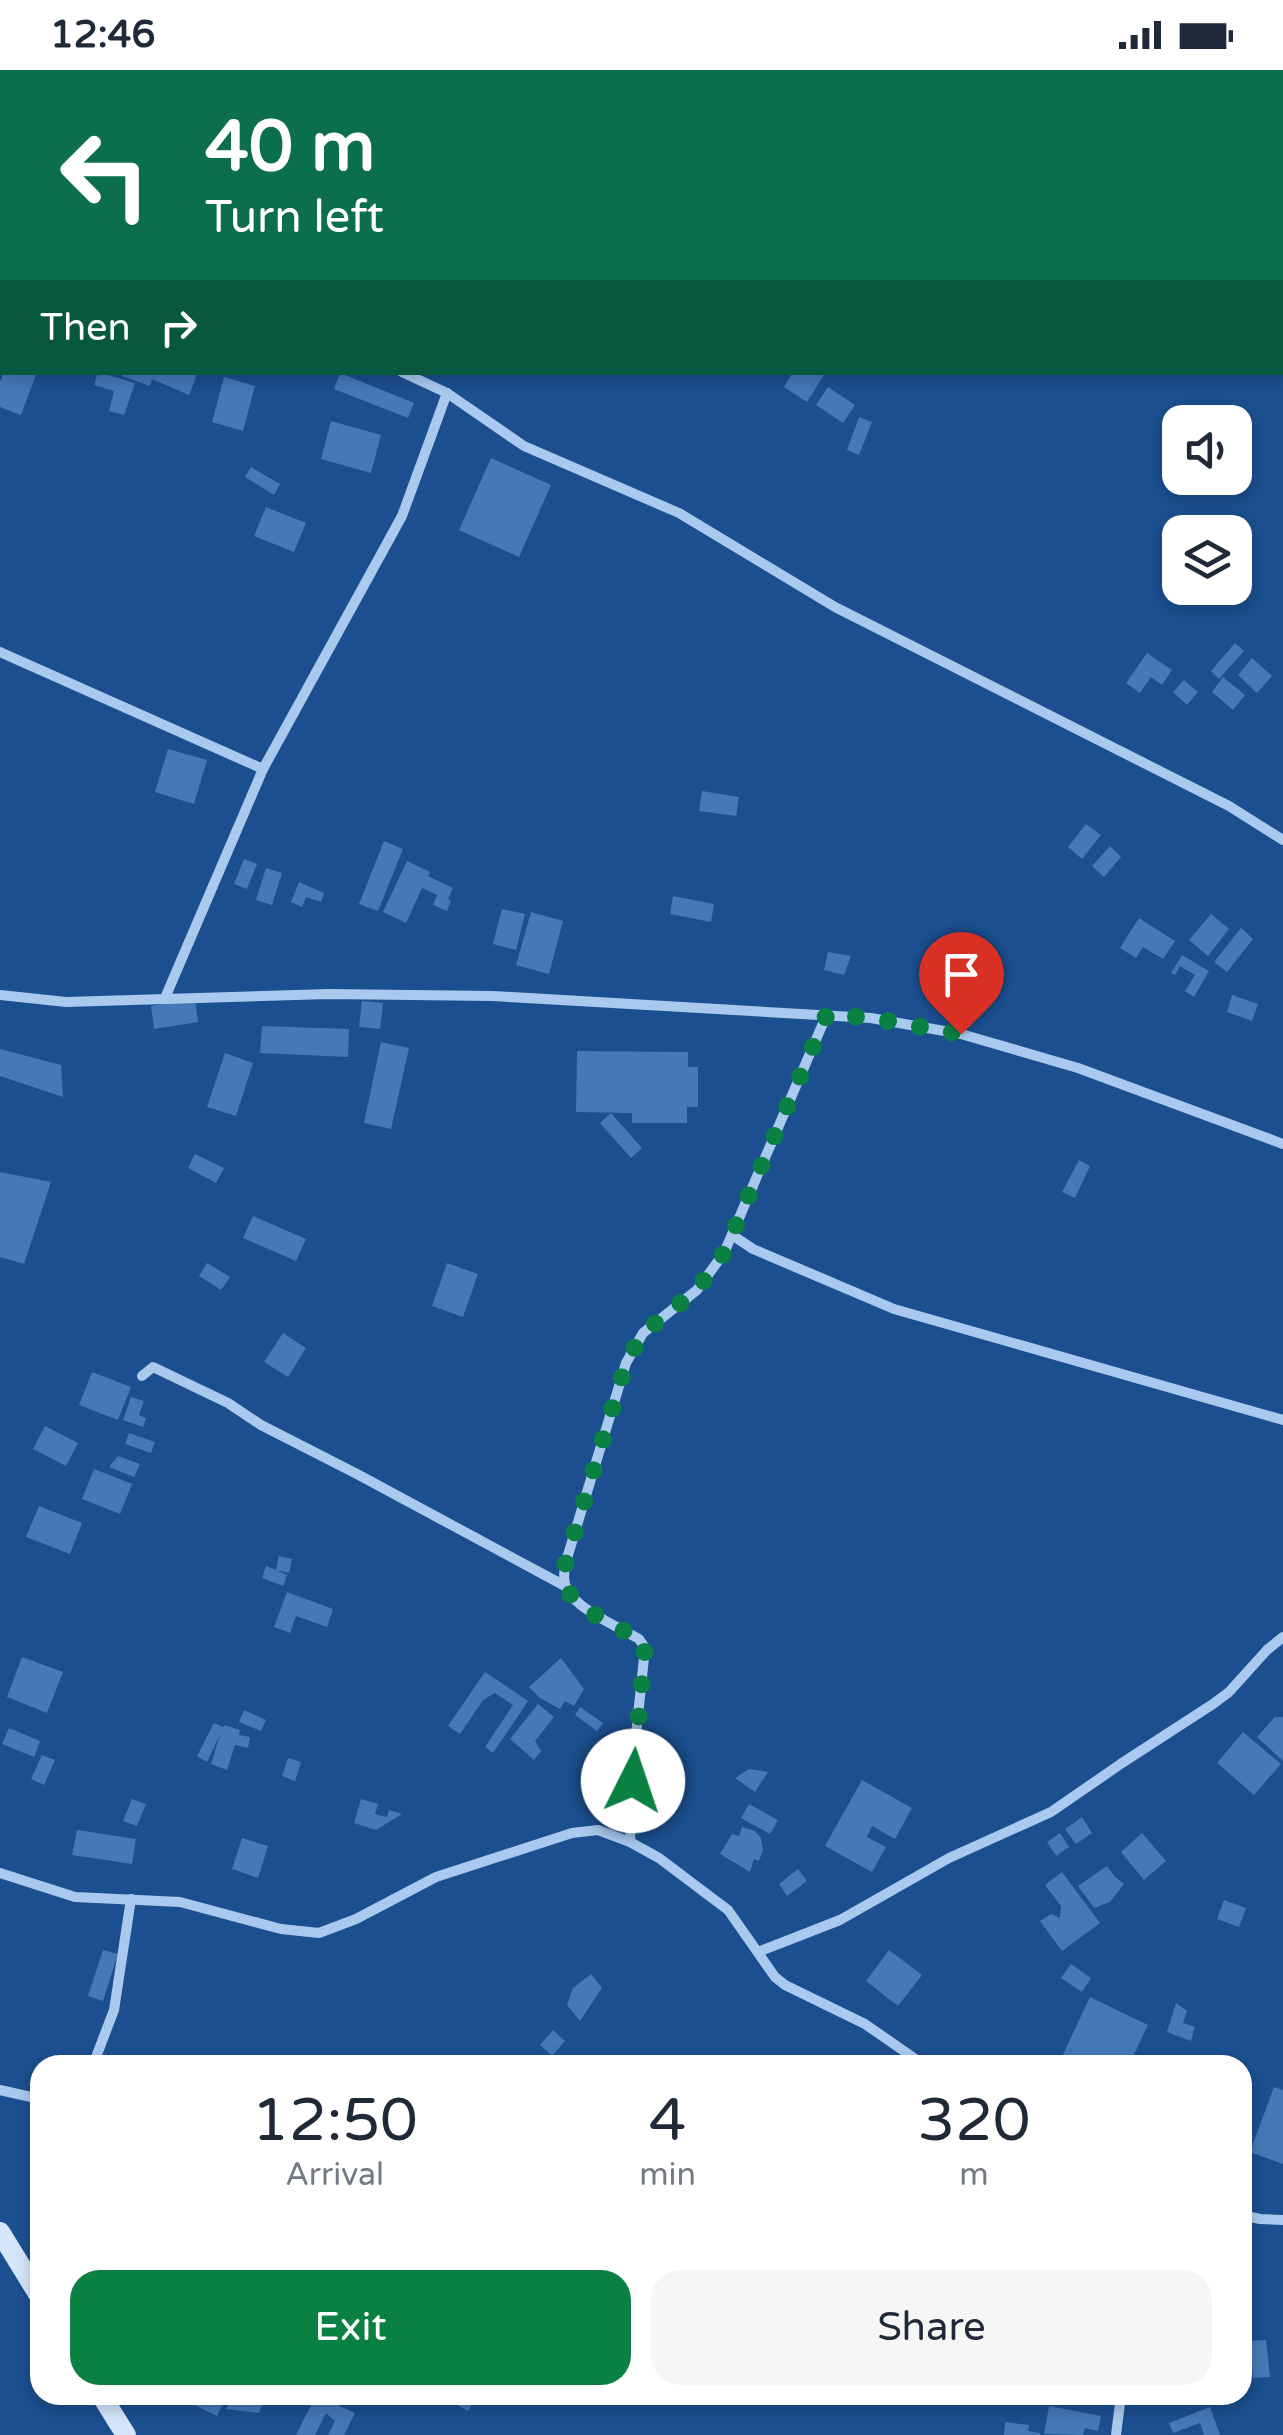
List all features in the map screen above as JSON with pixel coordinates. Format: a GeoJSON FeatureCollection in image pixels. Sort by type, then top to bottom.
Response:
{"type":"FeatureCollection","features":[{"type":"Feature","properties":{"kind":"street"},"geometry":{"type":"LineString","coordinates":[[408,375],[447,393],[524,446],[679,513],[835,607],[1228,806],[1283,840]]}},
{"type":"Feature","properties":{"kind":"street"},"geometry":{"type":"LineString","coordinates":[[166,998],[263,769],[402,516],[447,393]]}},
{"type":"Feature","properties":{"kind":"street"},"geometry":{"type":"LineString","coordinates":[[0,652],[263,769]]}},
{"type":"Feature","properties":{"kind":"street"},"geometry":{"type":"LineString","coordinates":[[0,994],[66,1002],[329,994],[493,996],[871,1018],[961,1034],[1078,1068],[1283,1144]]}},
{"type":"Feature","properties":{"kind":"street"},"geometry":{"type":"LineString","coordinates":[[565,1586],[565,1565],[626,1363],[643,1333],[697,1290],[724,1253],[827,1014]]}},
{"type":"Feature","properties":{"kind":"street"},"geometry":{"type":"LineString","coordinates":[[732,1235],[753,1249],[894,1309],[1283,1420]]}},
{"type":"Feature","properties":{"kind":"street"},"geometry":{"type":"LineString","coordinates":[[142,1376],[152,1367],[228,1402],[260,1425],[565,1586],[580,1605],[639,1639],[645,1648],[630,1842]]}},
{"type":"Feature","properties":{"kind":"street"},"geometry":{"type":"LineString","coordinates":[[758,1952],[840,1920],[949,1858],[1051,1812],[1229,1692],[1266,1650],[1283,1637]]}},
{"type":"Feature","properties":{"kind":"street"},"geometry":{"type":"LineString","coordinates":[[0,1873],[74,1897],[180,1902],[281,1929],[319,1932],[356,1920],[436,1877],[572,1833],[598,1830],[659,1858],[728,1910],[774,1978],[865,2024],[910,2055]]}},
{"type":"Feature","properties":{"kind":"street"},"geometry":{"type":"LineString","coordinates":[[97,2055],[114,2010],[131,1898]]}},
{"type":"Feature","properties":{"kind":"street"},"geometry":{"type":"LineString","coordinates":[[0,2090],[30,2097]]}},
{"type":"Feature","properties":{"kind":"street"},"geometry":{"type":"LineString","coordinates":[[1252,2217],[1283,2220]]}},
{"type":"Feature","properties":{"kind":"street"},"geometry":{"type":"LineString","coordinates":[[3,2242],[30,2282]]}},
{"type":"Feature","properties":{"kind":"street"},"geometry":{"type":"LineString","coordinates":[[107,2405],[126,2435]]}},
{"type":"Feature","properties":{"kind":"street"},"geometry":{"type":"LineString","coordinates":[[1116,2435],[1120,2405]]}},
{"type":"Feature","properties":{"kind":"building"},"geometry":{"type":"Polygon","coordinates":[[[3,375],[36,375],[21,415],[0,407],[3,375]]]}},
{"type":"Feature","properties":{"kind":"building"},"geometry":{"type":"Polygon","coordinates":[[[97,375],[135,383],[124,415],[109,411],[114,391],[94,385],[97,375]]]}},
{"type":"Feature","properties":{"kind":"building"},"geometry":{"type":"Polygon","coordinates":[[[197,375],[189,395],[152,379],[150,386],[122,376],[197,375]]]}},
{"type":"Feature","properties":{"kind":"building"},"geometry":{"type":"Polygon","coordinates":[[[339,375],[345,375],[414,403],[408,418],[334,389],[339,375]]]}},
{"type":"Feature","properties":{"kind":"building"},"geometry":{"type":"Polygon","coordinates":[[[791,375],[824,375],[807,402],[784,387],[791,375]]]}},
{"type":"Feature","properties":{"kind":"building"},"geometry":{"type":"Polygon","coordinates":[[[224,377],[255,386],[243,431],[212,422],[224,377]]]}},
{"type":"Feature","properties":{"kind":"building"},"geometry":{"type":"Polygon","coordinates":[[[828,387],[855,405],[843,423],[816,405],[828,387]]]}},
{"type":"Feature","properties":{"kind":"building"},"geometry":{"type":"Polygon","coordinates":[[[859,417],[872,422],[859,455],[847,450],[859,417]]]}},
{"type":"Feature","properties":{"kind":"building"},"geometry":{"type":"Polygon","coordinates":[[[331,421],[381,435],[371,473],[321,459],[331,421]]]}},
{"type":"Feature","properties":{"kind":"building"},"geometry":{"type":"Polygon","coordinates":[[[491,458],[551,485],[519,557],[459,530],[491,458]]]}},
{"type":"Feature","properties":{"kind":"building"},"geometry":{"type":"Polygon","coordinates":[[[251,467],[280,484],[274,495],[245,477],[251,467]]]}},
{"type":"Feature","properties":{"kind":"building"},"geometry":{"type":"Polygon","coordinates":[[[266,507],[306,523],[294,552],[254,536],[266,507]]]}},
{"type":"Feature","properties":{"kind":"building"},"geometry":{"type":"Polygon","coordinates":[[[1235,643],[1244,651],[1219,679],[1211,671],[1235,643]]]}},
{"type":"Feature","properties":{"kind":"building"},"geometry":{"type":"Polygon","coordinates":[[[1147,653],[1172,670],[1162,685],[1151,677],[1140,693],[1126,683],[1147,653]]]}},
{"type":"Feature","properties":{"kind":"building"},"geometry":{"type":"Polygon","coordinates":[[[1252,658],[1272,676],[1257,693],[1238,675],[1252,658]]]}},
{"type":"Feature","properties":{"kind":"building"},"geometry":{"type":"Polygon","coordinates":[[[1223,677],[1245,695],[1233,710],[1212,692],[1223,677]]]}},
{"type":"Feature","properties":{"kind":"building"},"geometry":{"type":"Polygon","coordinates":[[[1184,680],[1198,692],[1187,705],[1173,692],[1184,680]]]}},
{"type":"Feature","properties":{"kind":"building"},"geometry":{"type":"Polygon","coordinates":[[[168,749],[207,760],[194,804],[155,792],[168,749]]]}},
{"type":"Feature","properties":{"kind":"building"},"geometry":{"type":"Polygon","coordinates":[[[702,791],[739,797],[736,816],[699,811],[702,791]]]}},
{"type":"Feature","properties":{"kind":"building"},"geometry":{"type":"Polygon","coordinates":[[[1086,824],[1101,835],[1082,859],[1068,847],[1086,824]]]}},
{"type":"Feature","properties":{"kind":"building"},"geometry":{"type":"Polygon","coordinates":[[[384,841],[403,849],[378,911],[359,904],[384,841]]]}},
{"type":"Feature","properties":{"kind":"building"},"geometry":{"type":"Polygon","coordinates":[[[1110,846],[1121,857],[1104,877],[1092,866],[1110,846]]]}},
{"type":"Feature","properties":{"kind":"building"},"geometry":{"type":"Polygon","coordinates":[[[244,859],[257,864],[247,889],[234,884],[244,859]]]}},
{"type":"Feature","properties":{"kind":"building"},"geometry":{"type":"Polygon","coordinates":[[[407,861],[453,888],[447,911],[433,905],[437,895],[422,888],[406,923],[383,912],[407,861]]]}},
{"type":"Feature","properties":{"kind":"building"},"geometry":{"type":"Polygon","coordinates":[[[266,868],[282,873],[272,905],[256,900],[266,868]]]}},
{"type":"Feature","properties":{"kind":"building"},"geometry":{"type":"Polygon","coordinates":[[[299,882],[324,893],[321,902],[306,897],[302,907],[291,902],[299,882]]]}},
{"type":"Feature","properties":{"kind":"building"},"geometry":{"type":"Polygon","coordinates":[[[673,896],[714,904],[711,922],[670,914],[673,896]]]}},
{"type":"Feature","properties":{"kind":"building"},"geometry":{"type":"Polygon","coordinates":[[[502,909],[525,914],[516,950],[493,944],[502,909]]]}},
{"type":"Feature","properties":{"kind":"building"},"geometry":{"type":"Polygon","coordinates":[[[531,912],[563,921],[549,974],[516,965],[531,912]]]}},
{"type":"Feature","properties":{"kind":"building"},"geometry":{"type":"Polygon","coordinates":[[[1211,914],[1229,929],[1208,956],[1189,940],[1211,914]]]}},
{"type":"Feature","properties":{"kind":"building"},"geometry":{"type":"Polygon","coordinates":[[[1139,918],[1175,941],[1163,959],[1143,947],[1136,958],[1120,948],[1139,918]]]}},
{"type":"Feature","properties":{"kind":"building"},"geometry":{"type":"Polygon","coordinates":[[[1241,928],[1253,939],[1227,972],[1214,962],[1241,928]]]}},
{"type":"Feature","properties":{"kind":"building"},"geometry":{"type":"Polygon","coordinates":[[[828,952],[851,956],[844,975],[824,970],[828,952]]]}},
{"type":"Feature","properties":{"kind":"building"},"geometry":{"type":"Polygon","coordinates":[[[1182,955],[1209,971],[1194,997],[1185,991],[1195,975],[1180,966],[1175,975],[1171,973],[1182,955]]]}},
{"type":"Feature","properties":{"kind":"building"},"geometry":{"type":"Polygon","coordinates":[[[1232,995],[1258,1004],[1252,1021],[1227,1012],[1232,995]]]}},
{"type":"Feature","properties":{"kind":"building"},"geometry":{"type":"Polygon","coordinates":[[[195,999],[198,1022],[154,1029],[151,1006],[195,999]]]}},
{"type":"Feature","properties":{"kind":"building"},"geometry":{"type":"Polygon","coordinates":[[[362,1001],[383,1003],[380,1029],[359,1027],[362,1001]]]}},
{"type":"Feature","properties":{"kind":"building"},"geometry":{"type":"Polygon","coordinates":[[[262,1026],[349,1029],[348,1057],[260,1053],[262,1026]]]}},
{"type":"Feature","properties":{"kind":"building"},"geometry":{"type":"Polygon","coordinates":[[[381,1042],[409,1048],[391,1129],[364,1123],[381,1042]]]}},
{"type":"Feature","properties":{"kind":"building"},"geometry":{"type":"Polygon","coordinates":[[[0,1049],[61,1065],[63,1097],[0,1076],[0,1049]]]}},
{"type":"Feature","properties":{"kind":"building"},"geometry":{"type":"Polygon","coordinates":[[[577,1051],[688,1052],[688,1067],[698,1067],[698,1107],[687,1107],[687,1123],[632,1123],[632,1113],[576,1112],[577,1051]]]}},
{"type":"Feature","properties":{"kind":"building"},"geometry":{"type":"Polygon","coordinates":[[[225,1053],[253,1063],[236,1116],[207,1107],[225,1053]]]}},
{"type":"Feature","properties":{"kind":"building"},"geometry":{"type":"Polygon","coordinates":[[[611,1113],[642,1148],[631,1158],[600,1123],[611,1113]]]}},
{"type":"Feature","properties":{"kind":"building"},"geometry":{"type":"Polygon","coordinates":[[[195,1154],[224,1168],[216,1183],[188,1168],[195,1154]]]}},
{"type":"Feature","properties":{"kind":"building"},"geometry":{"type":"Polygon","coordinates":[[[1079,1160],[1090,1166],[1075,1198],[1062,1192],[1079,1160]]]}},
{"type":"Feature","properties":{"kind":"building"},"geometry":{"type":"Polygon","coordinates":[[[0,1172],[51,1182],[24,1264],[0,1257],[0,1172]]]}},
{"type":"Feature","properties":{"kind":"building"},"geometry":{"type":"Polygon","coordinates":[[[253,1216],[306,1239],[296,1261],[243,1238],[253,1216]]]}},
{"type":"Feature","properties":{"kind":"building"},"geometry":{"type":"Polygon","coordinates":[[[207,1263],[230,1277],[221,1290],[199,1276],[207,1263]]]}},
{"type":"Feature","properties":{"kind":"building"},"geometry":{"type":"Polygon","coordinates":[[[447,1263],[478,1274],[463,1317],[432,1306],[447,1263]]]}},
{"type":"Feature","properties":{"kind":"building"},"geometry":{"type":"Polygon","coordinates":[[[283,1333],[306,1348],[288,1377],[264,1362],[283,1333]]]}},
{"type":"Feature","properties":{"kind":"building"},"geometry":{"type":"Polygon","coordinates":[[[92,1372],[131,1387],[118,1420],[79,1405],[92,1372]]]}},
{"type":"Feature","properties":{"kind":"building"},"geometry":{"type":"Polygon","coordinates":[[[131,1397],[144,1401],[139,1415],[146,1418],[143,1427],[123,1420],[131,1397]]]}},
{"type":"Feature","properties":{"kind":"building"},"geometry":{"type":"Polygon","coordinates":[[[45,1426],[78,1443],[66,1466],[33,1449],[45,1426]]]}},
{"type":"Feature","properties":{"kind":"building"},"geometry":{"type":"Polygon","coordinates":[[[129,1433],[155,1442],[151,1453],[125,1444],[129,1433]]]}},
{"type":"Feature","properties":{"kind":"building"},"geometry":{"type":"Polygon","coordinates":[[[118,1456],[140,1464],[134,1477],[109,1467],[118,1456]]]}},
{"type":"Feature","properties":{"kind":"building"},"geometry":{"type":"Polygon","coordinates":[[[94,1469],[132,1484],[120,1514],[82,1499],[94,1469]]]}},
{"type":"Feature","properties":{"kind":"building"},"geometry":{"type":"Polygon","coordinates":[[[39,1506],[82,1523],[70,1554],[26,1537],[39,1506]]]}},
{"type":"Feature","properties":{"kind":"building"},"geometry":{"type":"Polygon","coordinates":[[[279,1556],[292,1559],[289,1573],[276,1570],[279,1556]]]}},
{"type":"Feature","properties":{"kind":"building"},"geometry":{"type":"Polygon","coordinates":[[[266,1566],[287,1575],[283,1586],[262,1578],[266,1566]]]}},
{"type":"Feature","properties":{"kind":"building"},"geometry":{"type":"Polygon","coordinates":[[[287,1592],[333,1609],[327,1627],[296,1616],[290,1633],[274,1627],[287,1592]]]}},
{"type":"Feature","properties":{"kind":"building"},"geometry":{"type":"Polygon","coordinates":[[[22,1657],[63,1672],[47,1713],[7,1697],[22,1657]]]}},
{"type":"Feature","properties":{"kind":"building"},"geometry":{"type":"Polygon","coordinates":[[[561,1658],[584,1689],[574,1706],[565,1701],[560,1709],[529,1687],[561,1658]]]}},
{"type":"Feature","properties":{"kind":"building"},"geometry":{"type":"Polygon","coordinates":[[[485,1672],[528,1701],[493,1753],[485,1747],[513,1705],[495,1693],[483,1700],[460,1734],[448,1726],[485,1672]]]}},
{"type":"Feature","properties":{"kind":"building"},"geometry":{"type":"Polygon","coordinates":[[[538,1704],[554,1717],[535,1741],[541,1751],[534,1760],[510,1739],[538,1704]]]}},
{"type":"Feature","properties":{"kind":"building"},"geometry":{"type":"Polygon","coordinates":[[[580,1707],[603,1723],[597,1731],[575,1715],[580,1707]]]}},
{"type":"Feature","properties":{"kind":"building"},"geometry":{"type":"Polygon","coordinates":[[[244,1710],[266,1720],[261,1731],[239,1722],[244,1710]]]}},
{"type":"Feature","properties":{"kind":"building"},"geometry":{"type":"Polygon","coordinates":[[[1275,1717],[1283,1717],[1283,1761],[1257,1737],[1275,1717]]]}},
{"type":"Feature","properties":{"kind":"building"},"geometry":{"type":"Polygon","coordinates":[[[214,1723],[250,1737],[248,1748],[235,1745],[227,1770],[211,1764],[220,1735],[207,1762],[197,1756],[214,1723]]]}},
{"type":"Feature","properties":{"kind":"building"},"geometry":{"type":"Polygon","coordinates":[[[9,1728],[40,1741],[34,1757],[2,1744],[9,1728]]]}},
{"type":"Feature","properties":{"kind":"building"},"geometry":{"type":"Polygon","coordinates":[[[1243,1732],[1281,1764],[1254,1795],[1217,1763],[1243,1732]]]}},
{"type":"Feature","properties":{"kind":"building"},"geometry":{"type":"Polygon","coordinates":[[[42,1755],[55,1760],[44,1785],[31,1779],[42,1755]]]}},
{"type":"Feature","properties":{"kind":"building"},"geometry":{"type":"Polygon","coordinates":[[[288,1758],[301,1762],[295,1781],[282,1776],[288,1758]]]}},
{"type":"Feature","properties":{"kind":"building"},"geometry":{"type":"Polygon","coordinates":[[[749,1769],[768,1772],[755,1792],[735,1778],[749,1769]]]}},
{"type":"Feature","properties":{"kind":"building"},"geometry":{"type":"Polygon","coordinates":[[[862,1780],[912,1808],[895,1839],[872,1826],[867,1837],[886,1847],[872,1872],[825,1846],[862,1780]]]}},
{"type":"Feature","properties":{"kind":"building"},"geometry":{"type":"Polygon","coordinates":[[[132,1799],[146,1804],[137,1826],[123,1821],[132,1799]]]}},
{"type":"Feature","properties":{"kind":"building"},"geometry":{"type":"Polygon","coordinates":[[[361,1799],[378,1804],[375,1814],[387,1817],[389,1810],[402,1814],[376,1830],[354,1823],[361,1799]]]}},
{"type":"Feature","properties":{"kind":"building"},"geometry":{"type":"Polygon","coordinates":[[[749,1804],[778,1820],[770,1834],[741,1818],[749,1804]]]}},
{"type":"Feature","properties":{"kind":"building"},"geometry":{"type":"Polygon","coordinates":[[[1082,1817],[1092,1833],[1076,1844],[1065,1829],[1082,1817]]]}},
{"type":"Feature","properties":{"kind":"building"},"geometry":{"type":"Polygon","coordinates":[[[742,1827],[755,1831],[761,1838],[763,1850],[759,1861],[754,1859],[750,1872],[720,1854],[732,1834],[739,1836],[742,1827]]]}},
{"type":"Feature","properties":{"kind":"building"},"geometry":{"type":"Polygon","coordinates":[[[77,1830],[136,1839],[132,1864],[72,1855],[77,1830]]]}},
{"type":"Feature","properties":{"kind":"building"},"geometry":{"type":"Polygon","coordinates":[[[1060,1833],[1069,1847],[1056,1856],[1047,1842],[1060,1833]]]}},
{"type":"Feature","properties":{"kind":"building"},"geometry":{"type":"Polygon","coordinates":[[[1142,1833],[1166,1861],[1144,1880],[1121,1852],[1142,1833]]]}},
{"type":"Feature","properties":{"kind":"building"},"geometry":{"type":"Polygon","coordinates":[[[242,1838],[268,1846],[258,1878],[232,1869],[242,1838]]]}},
{"type":"Feature","properties":{"kind":"building"},"geometry":{"type":"Polygon","coordinates":[[[1107,1866],[1124,1884],[1110,1902],[1094,1908],[1078,1886],[1107,1866]]]}},
{"type":"Feature","properties":{"kind":"building"},"geometry":{"type":"Polygon","coordinates":[[[798,1869],[807,1881],[787,1896],[779,1884],[798,1869]]]}},
{"type":"Feature","properties":{"kind":"building"},"geometry":{"type":"Polygon","coordinates":[[[1062,1872],[1100,1923],[1062,1951],[1040,1921],[1051,1914],[1060,1918],[1061,1906],[1045,1885],[1062,1872]]]}},
{"type":"Feature","properties":{"kind":"building"},"geometry":{"type":"Polygon","coordinates":[[[1224,1900],[1246,1908],[1239,1927],[1217,1919],[1224,1900]]]}},
{"type":"Feature","properties":{"kind":"building"},"geometry":{"type":"Polygon","coordinates":[[[103,1950],[118,1954],[103,2001],[88,1996],[103,1950]]]}},
{"type":"Feature","properties":{"kind":"building"},"geometry":{"type":"Polygon","coordinates":[[[889,1950],[922,1975],[898,2006],[866,1981],[889,1950]]]}},
{"type":"Feature","properties":{"kind":"building"},"geometry":{"type":"Polygon","coordinates":[[[1071,1964],[1091,1978],[1082,1992],[1061,1978],[1071,1964]]]}},
{"type":"Feature","properties":{"kind":"building"},"geometry":{"type":"Polygon","coordinates":[[[591,1974],[602,1988],[580,2021],[567,2005],[573,1988],[591,1974]]]}},
{"type":"Feature","properties":{"kind":"building"},"geometry":{"type":"Polygon","coordinates":[[[1090,1997],[1148,2025],[1134,2055],[1063,2055],[1090,1997]]]}},
{"type":"Feature","properties":{"kind":"building"},"geometry":{"type":"Polygon","coordinates":[[[1176,2003],[1187,2011],[1183,2023],[1195,2027],[1191,2041],[1167,2032],[1176,2003]]]}},
{"type":"Feature","properties":{"kind":"building"},"geometry":{"type":"Polygon","coordinates":[[[553,2030],[565,2041],[553,2055],[540,2045],[553,2030]]]}},
{"type":"Feature","properties":{"kind":"building"},"geometry":{"type":"Polygon","coordinates":[[[1274,2087],[1283,2090],[1283,2164],[1252,2153],[1274,2087]]]}},
{"type":"Feature","properties":{"kind":"building"},"geometry":{"type":"Polygon","coordinates":[[[1266,2340],[1270,2377],[1253,2378],[1252,2341],[1266,2340]]]}},
{"type":"Feature","properties":{"kind":"building"},"geometry":{"type":"Polygon","coordinates":[[[194,2405],[222,2405],[217,2416],[194,2405]]]}},
{"type":"Feature","properties":{"kind":"building"},"geometry":{"type":"Polygon","coordinates":[[[228,2405],[262,2405],[259,2413],[226,2409],[228,2405]]]}},
{"type":"Feature","properties":{"kind":"building"},"geometry":{"type":"Polygon","coordinates":[[[311,2405],[338,2405],[355,2413],[344,2435],[328,2435],[335,2421],[326,2413],[315,2435],[296,2435],[311,2405]]]}},
{"type":"Feature","properties":{"kind":"building"},"geometry":{"type":"Polygon","coordinates":[[[1049,2406],[1101,2416],[1098,2431],[1085,2428],[1083,2435],[1044,2434],[1049,2406]]]}},
{"type":"Feature","properties":{"kind":"building"},"geometry":{"type":"Polygon","coordinates":[[[1210,2407],[1220,2435],[1204,2435],[1200,2423],[1173,2433],[1169,2423],[1210,2407]]]}},
{"type":"Feature","properties":{"kind":"building"},"geometry":{"type":"Polygon","coordinates":[[[1005,2422],[1029,2425],[1028,2431],[1040,2435],[1004,2435],[1005,2422]]]}},
{"type":"Feature","properties":{"kind":"route"},"geometry":{"type":"LineString","coordinates":[[633,1781],[645,1648],[639,1639],[580,1605],[565,1586],[564,1577],[626,1363],[643,1333],[697,1290],[724,1253],[827,1014],[961,1034]]}}]}
